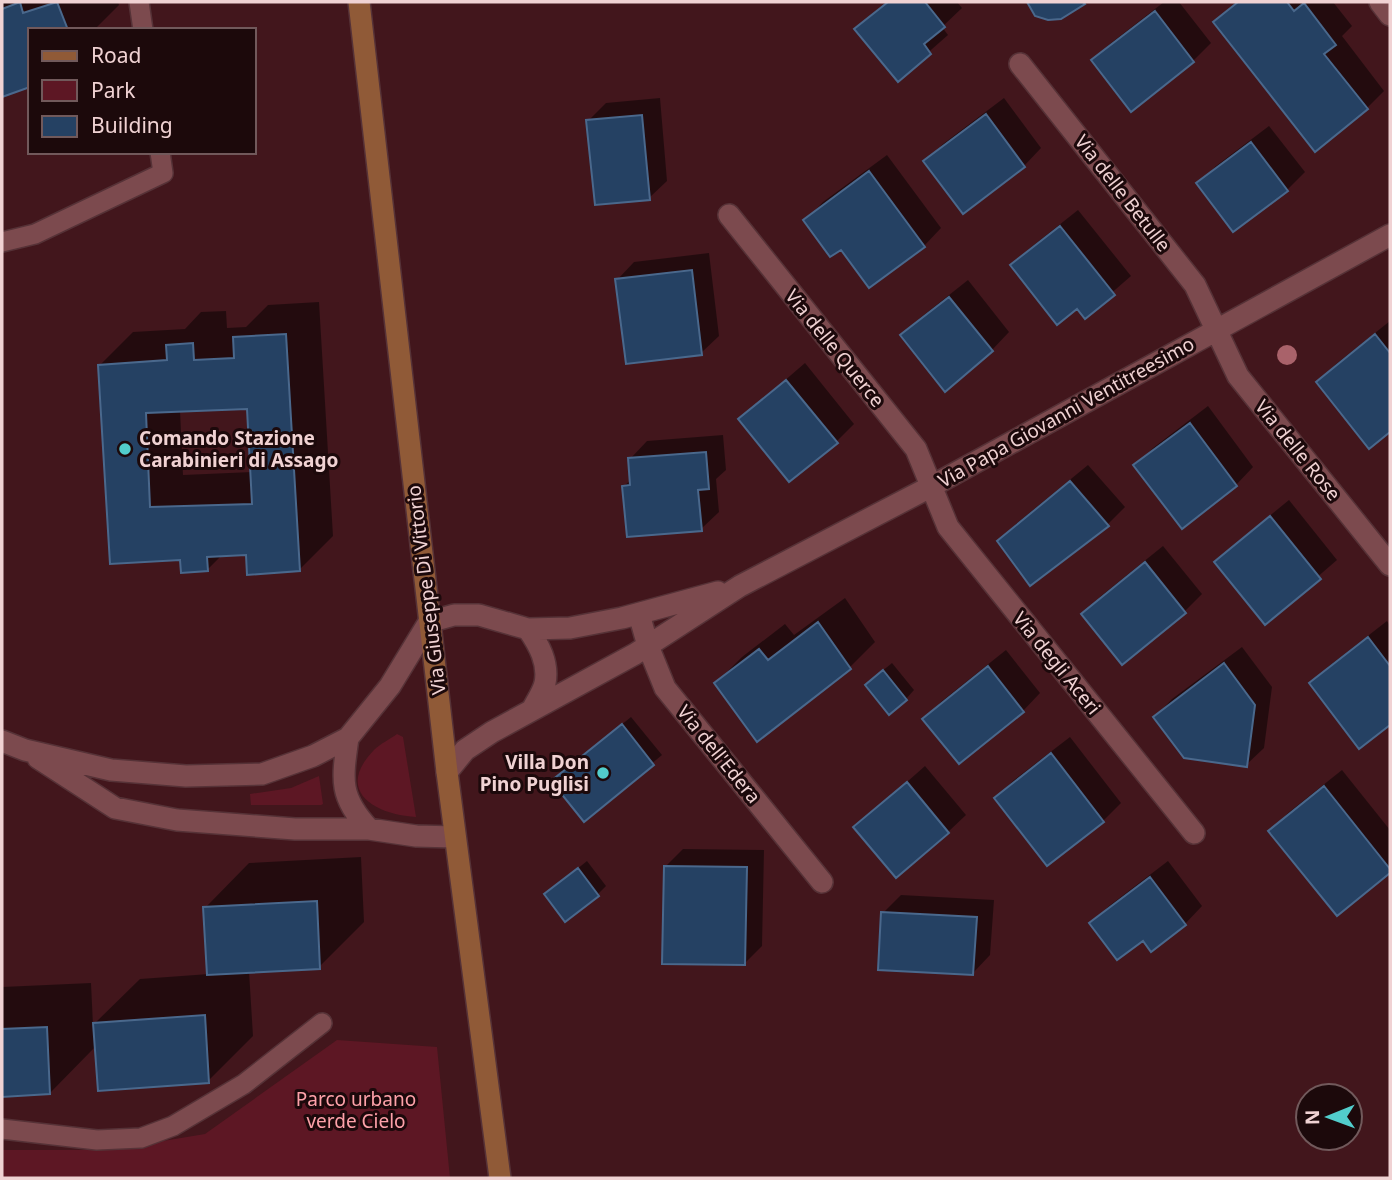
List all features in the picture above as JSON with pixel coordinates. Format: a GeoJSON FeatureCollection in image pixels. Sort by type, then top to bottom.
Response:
{"type":"FeatureCollection","features":[{"type":"Feature","properties":{"kind":"main road","name":"Via Giuseppe Di Vittorio"},"geometry":{"type":"LineString","coordinates":[[359,2],[429,622],[500,1178]]}},
{"type":"Feature","properties":{"kind":"street"},"geometry":{"type":"LineString","coordinates":[[1380,2],[1390,15]]}},
{"type":"Feature","properties":{"kind":"street","name":"Via delle Betulle"},"geometry":{"type":"LineString","coordinates":[[1020,64],[1195,285],[1216,329]]}},
{"type":"Feature","properties":{"kind":"street","name":"Via delle Querce"},"geometry":{"type":"LineString","coordinates":[[729,215],[916,449],[932,486]]}},
{"type":"Feature","properties":{"kind":"street","name":"Via Papa Giovanni Ventitreesimo"},"geometry":{"type":"LineString","coordinates":[[447,772],[465,750],[532,709],[648,646],[740,586],[932,486],[1390,235]]}},
{"type":"Feature","properties":{"kind":"street","name":"Via delle Rose"},"geometry":{"type":"LineString","coordinates":[[1216,329],[1238,376],[1390,565]]}},
{"type":"Feature","properties":{"kind":"street","name":"Via degli Aceri"},"geometry":{"type":"LineString","coordinates":[[932,486],[948,527],[1194,833]]}},
{"type":"Feature","properties":{"kind":"street","name":"Via Papa Giovanni Ventitreesimo"},"geometry":{"type":"LineString","coordinates":[[429,622],[454,615],[479,615],[528,629],[570,628],[639,614],[740,586]]}},
{"type":"Feature","properties":{"kind":"street","name":"Via dell'Edera"},"geometry":{"type":"LineString","coordinates":[[639,614],[648,646],[665,688],[822,882]]}},
{"type":"Feature","properties":{"kind":"street"},"geometry":{"type":"LineString","coordinates":[[2,741],[24,750],[111,769],[186,776],[262,774],[313,756],[348,738],[390,686],[429,622]]}},
{"type":"Feature","properties":{"kind":"street"},"geometry":{"type":"LineString","coordinates":[[528,629],[540,646],[545,684],[532,709]]}},
{"type":"Feature","properties":{"kind":"street"},"geometry":{"type":"LineString","coordinates":[[348,738],[342,776],[346,799],[369,829]]}},
{"type":"Feature","properties":{"kind":"street"},"geometry":{"type":"LineString","coordinates":[[24,750],[115,808],[190,821],[295,829],[369,829],[416,836],[455,837]]}},
{"type":"Feature","properties":{"kind":"lane"},"geometry":{"type":"LineString","coordinates":[[139,2],[143,28]]}},
{"type":"Feature","properties":{"kind":"lane"},"geometry":{"type":"LineString","coordinates":[[2,242],[35,234],[163,173],[160,154]]}},
{"type":"Feature","properties":{"kind":"lane"},"geometry":{"type":"LineString","coordinates":[[2,1129],[97,1140],[141,1138],[173,1126],[244,1084],[323,1023]]}},
{"type":"Feature","properties":{"kind":"green space"},"geometry":{"type":"Polygon","coordinates":[[[397,734],[403,737],[416,817],[374,806],[359,789],[358,777],[363,765],[376,748],[397,734]]]}},
{"type":"Feature","properties":{"kind":"green space"},"geometry":{"type":"Polygon","coordinates":[[[319,776],[321,805],[251,805],[250,794],[291,788],[319,776]]]}},
{"type":"Feature","properties":{"kind":"green space","name":"Parco urbano verde Cielo"},"geometry":{"type":"Polygon","coordinates":[[[337,1040],[437,1047],[450,1178],[2,1178],[2,1150],[109,1150],[205,1134],[337,1040]]]}},
{"type":"Feature","properties":{"kind":"building"},"geometry":{"type":"Polygon","coordinates":[[[20,2],[23,13],[57,2],[67,28],[28,28],[28,88],[2,97],[2,9],[20,2]]]}},
{"type":"Feature","properties":{"kind":"building"},"geometry":{"type":"Polygon","coordinates":[[[888,2],[925,2],[945,27],[924,44],[931,54],[898,82],[854,29],[888,2]]]}},
{"type":"Feature","properties":{"kind":"building"},"geometry":{"type":"Polygon","coordinates":[[[1027,2],[1085,4],[1061,19],[1048,20],[1035,16],[1027,2]]]}},
{"type":"Feature","properties":{"kind":"building"},"geometry":{"type":"Polygon","coordinates":[[[1238,2],[1287,2],[1294,11],[1304,3],[1336,45],[1324,54],[1368,109],[1315,152],[1213,22],[1238,2]]]}},
{"type":"Feature","properties":{"kind":"building"},"geometry":{"type":"Polygon","coordinates":[[[1155,11],[1194,62],[1131,112],[1091,60],[1155,11]]]}},
{"type":"Feature","properties":{"kind":"building"},"geometry":{"type":"Polygon","coordinates":[[[986,114],[1025,167],[963,214],[923,161],[986,114]]]}},
{"type":"Feature","properties":{"kind":"building"},"geometry":{"type":"Polygon","coordinates":[[[642,115],[650,200],[595,205],[586,120],[642,115]]]}},
{"type":"Feature","properties":{"kind":"building"},"geometry":{"type":"Polygon","coordinates":[[[1251,142],[1288,191],[1233,232],[1196,183],[1251,142]]]}},
{"type":"Feature","properties":{"kind":"building"},"geometry":{"type":"Polygon","coordinates":[[[869,171],[925,247],[869,288],[841,250],[830,257],[803,220],[869,171]]]}},
{"type":"Feature","properties":{"kind":"building"},"geometry":{"type":"Polygon","coordinates":[[[1060,226],[1115,295],[1085,319],[1077,309],[1057,325],[1010,265],[1060,226]]]}},
{"type":"Feature","properties":{"kind":"building"},"geometry":{"type":"Polygon","coordinates":[[[692,270],[702,355],[626,364],[615,279],[692,270]]]}},
{"type":"Feature","properties":{"kind":"building"},"geometry":{"type":"Polygon","coordinates":[[[949,297],[993,351],[945,392],[900,335],[949,297]]]}},
{"type":"Feature","properties":{"kind":"building","name":"Comando Stazione Carabinieri di Assago"},"geometry":{"type":"Polygon","coordinates":[[[286,334],[300,571],[247,575],[246,555],[207,557],[208,571],[181,573],[180,560],[110,564],[98,365],[167,360],[166,345],[193,343],[194,360],[234,358],[233,337],[286,334]],[[247,409],[146,413],[150,507],[252,504],[247,409]]]}},
{"type":"Feature","properties":{"kind":"building"},"geometry":{"type":"Polygon","coordinates":[[[1375,334],[1390,353],[1390,432],[1369,449],[1316,382],[1375,334]]]}},
{"type":"Feature","properties":{"kind":"building"},"geometry":{"type":"Polygon","coordinates":[[[786,380],[838,443],[789,482],[738,419],[786,380]]]}},
{"type":"Feature","properties":{"kind":"building"},"geometry":{"type":"Polygon","coordinates":[[[1190,423],[1237,486],[1182,529],[1133,465],[1190,423]]]}},
{"type":"Feature","properties":{"kind":"building"},"geometry":{"type":"Polygon","coordinates":[[[706,452],[709,489],[698,490],[702,531],[627,537],[622,486],[630,485],[628,458],[706,452]]]}},
{"type":"Feature","properties":{"kind":"building"},"geometry":{"type":"Polygon","coordinates":[[[1070,481],[1109,526],[1030,586],[997,541],[1070,481]]]}},
{"type":"Feature","properties":{"kind":"building"},"geometry":{"type":"Polygon","coordinates":[[[1270,516],[1321,579],[1265,625],[1214,562],[1270,516]]]}},
{"type":"Feature","properties":{"kind":"building"},"geometry":{"type":"Polygon","coordinates":[[[1145,562],[1186,613],[1122,665],[1081,614],[1145,562]]]}},
{"type":"Feature","properties":{"kind":"building"},"geometry":{"type":"Polygon","coordinates":[[[818,622],[851,669],[757,742],[714,683],[759,649],[768,660],[818,622]]]}},
{"type":"Feature","properties":{"kind":"building"},"geometry":{"type":"Polygon","coordinates":[[[1368,637],[1390,666],[1390,725],[1359,749],[1309,683],[1368,637]]]}},
{"type":"Feature","properties":{"kind":"building"},"geometry":{"type":"Polygon","coordinates":[[[1224,663],[1255,705],[1247,767],[1184,758],[1153,717],[1224,663]]]}},
{"type":"Feature","properties":{"kind":"building"},"geometry":{"type":"Polygon","coordinates":[[[988,666],[1024,712],[959,764],[922,719],[988,666]]]}},
{"type":"Feature","properties":{"kind":"building"},"geometry":{"type":"Polygon","coordinates":[[[883,670],[907,700],[889,715],[865,685],[883,670]]]}},
{"type":"Feature","properties":{"kind":"building","name":"Villa Don Pino Puglisi"},"geometry":{"type":"Polygon","coordinates":[[[622,724],[654,765],[584,822],[551,781],[622,724]]]}},
{"type":"Feature","properties":{"kind":"building"},"geometry":{"type":"Polygon","coordinates":[[[1051,753],[1104,822],[1047,866],[994,798],[1051,753]]]}},
{"type":"Feature","properties":{"kind":"building"},"geometry":{"type":"Polygon","coordinates":[[[907,782],[949,833],[896,878],[853,827],[907,782]]]}},
{"type":"Feature","properties":{"kind":"building"},"geometry":{"type":"Polygon","coordinates":[[[1324,786],[1390,869],[1390,873],[1337,916],[1268,831],[1324,786]]]}},
{"type":"Feature","properties":{"kind":"building"},"geometry":{"type":"Polygon","coordinates":[[[664,866],[747,867],[745,965],[662,964],[664,866]]]}},
{"type":"Feature","properties":{"kind":"building"},"geometry":{"type":"Polygon","coordinates":[[[578,868],[599,896],[565,922],[544,894],[578,868]]]}},
{"type":"Feature","properties":{"kind":"building"},"geometry":{"type":"Polygon","coordinates":[[[1150,877],[1186,925],[1151,952],[1143,941],[1117,960],[1089,923],[1150,877]]]}},
{"type":"Feature","properties":{"kind":"building"},"geometry":{"type":"Polygon","coordinates":[[[317,901],[320,969],[207,975],[203,907],[317,901]]]}},
{"type":"Feature","properties":{"kind":"building"},"geometry":{"type":"Polygon","coordinates":[[[881,912],[977,917],[973,975],[878,970],[881,912]]]}},
{"type":"Feature","properties":{"kind":"building"},"geometry":{"type":"Polygon","coordinates":[[[205,1015],[209,1083],[98,1091],[93,1023],[205,1015]]]}},
{"type":"Feature","properties":{"kind":"building"},"geometry":{"type":"Polygon","coordinates":[[[47,1027],[50,1094],[2,1097],[2,1029],[47,1027]]]}},
{"type":"Feature","properties":{"kind":"place","name":"Comando Stazione Carabinieri di Assago"},"geometry":{"type":"Point","coordinates":[125,449]}},
{"type":"Feature","properties":{"kind":"place","name":"Villa Don Pino Puglisi"},"geometry":{"type":"Point","coordinates":[603,773]}}]}
